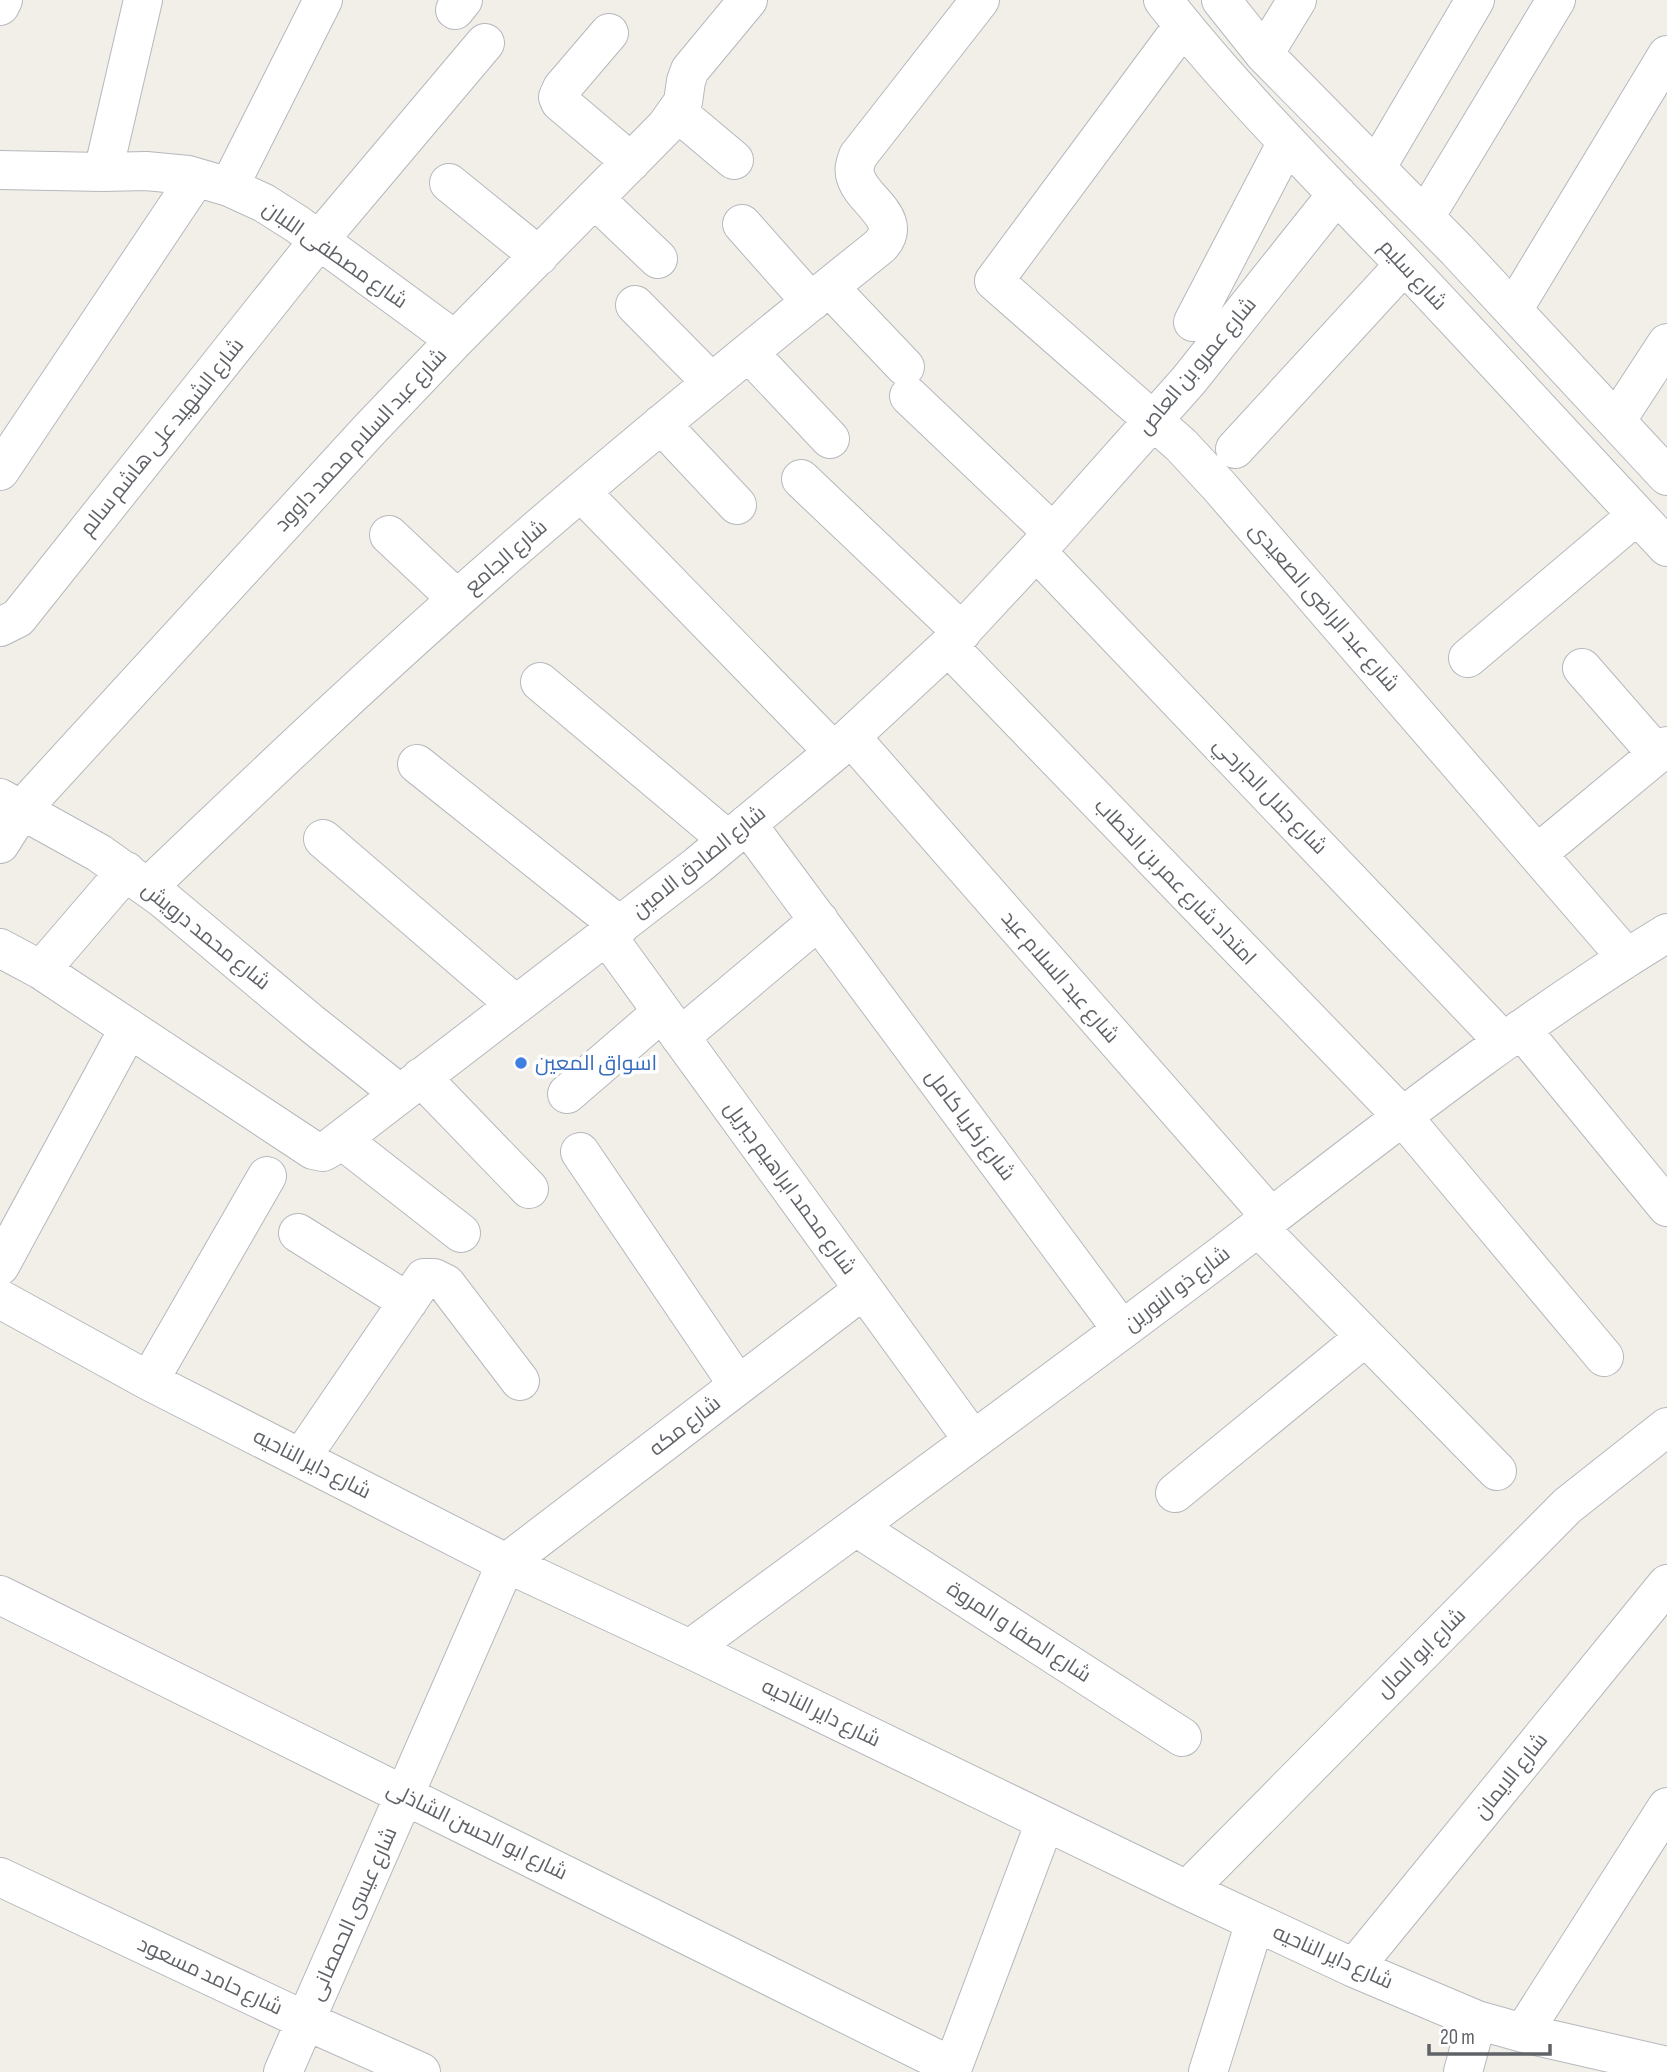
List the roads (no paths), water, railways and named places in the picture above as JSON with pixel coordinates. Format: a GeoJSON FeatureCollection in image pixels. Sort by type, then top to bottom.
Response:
{"type":"FeatureCollection","features":[{"type":"Feature","properties":{"kind":"street"},"geometry":{"type":"LineString","coordinates":[[0,6],[3,0]]}},
{"type":"Feature","properties":{"kind":"street"},"geometry":{"type":"LineString","coordinates":[[103,172],[143,0]]}},
{"type":"Feature","properties":{"kind":"street"},"geometry":{"type":"LineString","coordinates":[[0,471],[213,182],[323,0]]}},
{"type":"Feature","properties":{"kind":"street","name":"شارع عبد السلام محمد داوود"},"geometry":{"type":"LineString","coordinates":[[0,844],[11,803],[454,340],[677,113],[683,102],[690,70],[748,0]]}},
{"type":"Feature","properties":{"kind":"street","name":"شارع الجامع"},"geometry":{"type":"LineString","coordinates":[[41,970],[137,879],[275,766],[457,599],[711,382],[880,246],[887,238],[889,227],[856,180],[854,168],[858,156],[980,0]]}},
{"type":"Feature","properties":{"kind":"street"},"geometry":{"type":"LineString","coordinates":[[1221,0],[1264,54],[1425,217],[1667,476]]}},
{"type":"Feature","properties":{"kind":"street"},"geometry":{"type":"LineString","coordinates":[[1264,54],[1297,0]]}},
{"type":"Feature","properties":{"kind":"street"},"geometry":{"type":"LineString","coordinates":[[1376,168],[1475,0]]}},
{"type":"Feature","properties":{"kind":"street"},"geometry":{"type":"LineString","coordinates":[[1425,217],[1556,0]]}},
{"type":"Feature","properties":{"kind":"street","name":"شارع سليم"},"geometry":{"type":"LineString","coordinates":[[1173,13],[1287,142],[1667,547]]}},
{"type":"Feature","properties":{"kind":"street","name":"شارع عبد الراضى الصعيدى"},"geometry":{"type":"LineString","coordinates":[[1173,13],[994,281],[1181,445],[1537,854],[1654,946]]}},
{"type":"Feature","properties":{"kind":"street"},"geometry":{"type":"LineString","coordinates":[[609,33],[562,88],[558,97],[560,102],[631,162]]}},
{"type":"Feature","properties":{"kind":"street","name":"شارع الشهيد على هاشم سالم"},"geometry":{"type":"LineString","coordinates":[[0,627],[18,618],[319,240],[485,43]]}},
{"type":"Feature","properties":{"kind":"street"},"geometry":{"type":"LineString","coordinates":[[1513,310],[1667,55]]}},
{"type":"Feature","properties":{"kind":"street"},"geometry":{"type":"LineString","coordinates":[[677,113],[734,160]]}},
{"type":"Feature","properties":{"kind":"street"},"geometry":{"type":"LineString","coordinates":[[1193,322],[1287,142]]}},
{"type":"Feature","properties":{"kind":"street","name":"شارع مصطفى اللبان"},"geometry":{"type":"LineString","coordinates":[[0,170],[146,171],[213,182],[264,203],[319,240],[454,340]]}},
{"type":"Feature","properties":{"kind":"street"},"geometry":{"type":"LineString","coordinates":[[449,183],[539,256]]}},
{"type":"Feature","properties":{"kind":"street","name":"شارع عمرو بن العاص"},"geometry":{"type":"LineString","coordinates":[[1045,542],[1189,380],[1337,194]]}},
{"type":"Feature","properties":{"kind":"street"},"geometry":{"type":"LineString","coordinates":[[595,199],[658,259]]}},
{"type":"Feature","properties":{"kind":"street","name":"شارع جلال الجارحي"},"geometry":{"type":"LineString","coordinates":[[742,224],[820,295],[907,381],[1045,542],[1512,1035],[1667,1207]]}},
{"type":"Feature","properties":{"kind":"street"},"geometry":{"type":"LineString","coordinates":[[1235,449],[1404,264]]}},
{"type":"Feature","properties":{"kind":"street"},"geometry":{"type":"LineString","coordinates":[[635,305],[711,382]]}},
{"type":"Feature","properties":{"kind":"street"},"geometry":{"type":"LineString","coordinates":[[1616,421],[1667,343]]}},
{"type":"Feature","properties":{"kind":"street"},"geometry":{"type":"LineString","coordinates":[[749,353],[830,439]]}},
{"type":"Feature","properties":{"kind":"street"},"geometry":{"type":"LineString","coordinates":[[661,424],[737,505]]}},
{"type":"Feature","properties":{"kind":"street","name":"امتداد شارع عمر بن الخطاب"},"geometry":{"type":"LineString","coordinates":[[801,479],[955,639],[1403,1117],[1604,1357]]}},
{"type":"Feature","properties":{"kind":"street","name":"شارع عبد السلام عيد"},"geometry":{"type":"LineString","coordinates":[[581,492],[842,744],[1365,1337],[1497,1471]]}},
{"type":"Feature","properties":{"kind":"street"},"geometry":{"type":"LineString","coordinates":[[1468,658],[1637,515]]}},
{"type":"Feature","properties":{"kind":"street"},"geometry":{"type":"LineString","coordinates":[[389,535],[457,599]]}},
{"type":"Feature","properties":{"kind":"street","name":"شارع الصادق الامين"},"geometry":{"type":"LineString","coordinates":[[328,1145],[613,931],[738,832],[842,744],[955,639],[1045,542]]}},
{"type":"Feature","properties":{"kind":"street"},"geometry":{"type":"LineString","coordinates":[[1537,854],[1662,750],[1582,668]]}},
{"type":"Feature","properties":{"kind":"street","name":"شارع زكريا كامل"},"geometry":{"type":"LineString","coordinates":[[540,682],[738,832],[819,920],[1122,1330]]}},
{"type":"Feature","properties":{"kind":"street","name":"شارع محمد ابراهيم جبريل"},"geometry":{"type":"LineString","coordinates":[[417,764],[613,931],[671,1024],[973,1440]]}},
{"type":"Feature","properties":{"kind":"street","name":"شارع محمد درويش"},"geometry":{"type":"LineString","coordinates":[[11,803],[99,853],[137,879],[410,1085],[529,1189]]}},
{"type":"Feature","properties":{"kind":"street"},"geometry":{"type":"LineString","coordinates":[[323,839],[516,1005]]}},
{"type":"Feature","properties":{"kind":"street"},"geometry":{"type":"LineString","coordinates":[[567,1094],[819,920]]}},
{"type":"Feature","properties":{"kind":"street","name":"شارع ذو النورين"},"geometry":{"type":"LineString","coordinates":[[690,1649],[1122,1330],[1512,1035],[1654,946]]}},
{"type":"Feature","properties":{"kind":"street"},"geometry":{"type":"LineString","coordinates":[[0,948],[41,970],[129,1028],[328,1145],[461,1233]]}},
{"type":"Feature","properties":{"kind":"street"},"geometry":{"type":"LineString","coordinates":[[0,1266],[129,1028]]}},
{"type":"Feature","properties":{"kind":"street"},"geometry":{"type":"LineString","coordinates":[[580,1152],[738,1385]]}},
{"type":"Feature","properties":{"kind":"street"},"geometry":{"type":"LineString","coordinates":[[149,1381],[267,1176]]}},
{"type":"Feature","properties":{"kind":"street"},"geometry":{"type":"LineString","coordinates":[[298,1233],[408,1302]]}},
{"type":"Feature","properties":{"kind":"street"},"geometry":{"type":"LineString","coordinates":[[301,1458],[424,1278],[434,1278],[446,1284],[520,1381]]}},
{"type":"Feature","properties":{"kind":"street","name":"شارع مكه"},"geometry":{"type":"LineString","coordinates":[[506,1563],[863,1290]]}},
{"type":"Feature","properties":{"kind":"street","name":"شارع داير الناحيه"},"geometry":{"type":"LineString","coordinates":[[0,1299],[149,1381],[506,1563],[1354,1968],[1477,2020],[1667,2066]]}},
{"type":"Feature","properties":{"kind":"street"},"geometry":{"type":"LineString","coordinates":[[1175,1493],[1365,1337]]}},
{"type":"Feature","properties":{"kind":"street","name":"شارع ابو المال"},"geometry":{"type":"LineString","coordinates":[[1186,1890],[1567,1506],[1667,1427]]}},
{"type":"Feature","properties":{"kind":"street","name":"شارع الصفا و المروة"},"geometry":{"type":"LineString","coordinates":[[856,1527],[1182,1737]]}},
{"type":"Feature","properties":{"kind":"street","name":"شارع عيسى الحمصانى"},"geometry":{"type":"LineString","coordinates":[[283,2072],[506,1563]]}},
{"type":"Feature","properties":{"kind":"street","name":"شارع الايمان"},"geometry":{"type":"LineString","coordinates":[[1354,1968],[1667,1584]]}},
{"type":"Feature","properties":{"kind":"street","name":"شارع ابو الحسن الشاذلى"},"geometry":{"type":"LineString","coordinates":[[0,1595],[952,2070]]}},
{"type":"Feature","properties":{"kind":"street"},"geometry":{"type":"LineString","coordinates":[[1523,2033],[1667,1807]]}},
{"type":"Feature","properties":{"kind":"street"},"geometry":{"type":"LineString","coordinates":[[952,2070],[1045,1822]]}},
{"type":"Feature","properties":{"kind":"street","name":"شارع حامد مسعود"},"geometry":{"type":"LineString","coordinates":[[0,1877],[421,2072]]}},
{"type":"Feature","properties":{"kind":"street"},"geometry":{"type":"LineString","coordinates":[[1208,2072],[1255,1922]]}},
{"type":"Feature","properties":{"kind":"street"},"geometry":{"type":"LineString","coordinates":[[1463,2072],[1477,2020]]}},
{"type":"Feature","properties":{"kind":"place","name":"اسواق المعين"},"geometry":{"type":"Point","coordinates":[521,1063]}}]}
